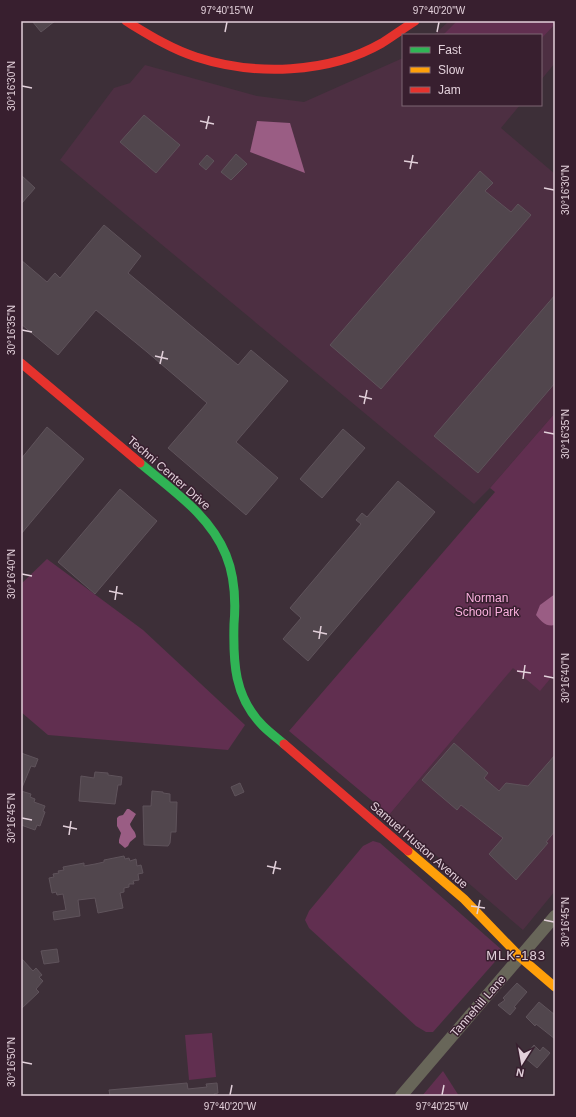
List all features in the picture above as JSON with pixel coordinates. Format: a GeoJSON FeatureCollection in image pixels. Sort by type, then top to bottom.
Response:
{"type":"FeatureCollection","features":[{"type":"Feature","properties":{"kind":"street"},"geometry":{"type":"LineString","coordinates":[[126,21],[159,42],[198,59],[241,69],[264,70],[310,68],[352,57],[393,36],[414,21]]}},
{"type":"Feature","properties":{"kind":"street","name":"Techni Center Drive"},"geometry":{"type":"LineString","coordinates":[[21,364],[189,504],[205,520],[213,531],[226,555],[233,579],[236,609],[234,661],[236,679],[249,709],[263,726]]}},
{"type":"Feature","properties":{"kind":"street","name":"Samuel Huston Avenue"},"geometry":{"type":"LineString","coordinates":[[263,726],[464,899],[520,957],[555,987]]}},
{"type":"Feature","properties":{"kind":"street","name":"Tannehill Lane"},"geometry":{"type":"LineString","coordinates":[[401,1096],[555,916]]}},
{"type":"Feature","properties":{"kind":"shaded area"},"geometry":{"type":"Polygon","coordinates":[[[449,21],[555,21],[555,63],[542,79],[542,34],[435,34],[449,21]]]}},
{"type":"Feature","properties":{"kind":"shaded area"},"geometry":{"type":"Polygon","coordinates":[[[402,58],[402,106],[519,106],[501,128],[555,174],[555,413],[490,488],[474,504],[60,160],[114,88],[130,83],[145,65],[257,96],[304,102],[402,58]]]}},
{"type":"Feature","properties":{"kind":"shaded area"},"geometry":{"type":"Polygon","coordinates":[[[257,121],[290,123],[305,173],[250,152],[257,121]]]}},
{"type":"Feature","properties":{"kind":"shaded area"},"geometry":{"type":"Polygon","coordinates":[[[555,594],[555,625],[547,625],[536,615],[540,605],[555,594]]]}},
{"type":"Feature","properties":{"kind":"shaded area"},"geometry":{"type":"Polygon","coordinates":[[[513,667],[540,690],[555,673],[555,891],[523,930],[389,815],[513,667]]]}},
{"type":"Feature","properties":{"kind":"shaded area"},"geometry":{"type":"Polygon","coordinates":[[[127,809],[136,814],[130,824],[136,837],[125,848],[119,843],[121,833],[117,826],[117,818],[123,815],[127,809]]]}},
{"type":"Feature","properties":{"kind":"green space"},"geometry":{"type":"Polygon","coordinates":[[[457,21],[555,21],[555,24],[542,38],[542,34],[444,34],[457,21]]]}},
{"type":"Feature","properties":{"kind":"green space","name":"Norman School Park"},"geometry":{"type":"Polygon","coordinates":[[[555,413],[555,673],[540,691],[513,668],[389,815],[289,731],[495,492],[490,488],[555,413]]]}},
{"type":"Feature","properties":{"kind":"green space"},"geometry":{"type":"Polygon","coordinates":[[[47,559],[143,630],[245,725],[228,750],[48,735],[21,712],[21,584],[47,559]]]}},
{"type":"Feature","properties":{"kind":"green space"},"geometry":{"type":"Polygon","coordinates":[[[373,841],[380,843],[502,950],[500,956],[433,1032],[426,1032],[416,1026],[309,928],[305,920],[309,911],[363,846],[373,841]]]}},
{"type":"Feature","properties":{"kind":"green space"},"geometry":{"type":"Polygon","coordinates":[[[212,1033],[216,1077],[189,1080],[185,1035],[212,1033]]]}},
{"type":"Feature","properties":{"kind":"green space"},"geometry":{"type":"Polygon","coordinates":[[[443,1071],[459,1096],[422,1096],[443,1071]]]}},
{"type":"Feature","properties":{"kind":"building"},"geometry":{"type":"Polygon","coordinates":[[[32,21],[55,21],[41,32],[32,21]]]}},
{"type":"Feature","properties":{"kind":"building"},"geometry":{"type":"Polygon","coordinates":[[[144,115],[180,145],[156,173],[120,142],[144,115]]]}},
{"type":"Feature","properties":{"kind":"building"},"geometry":{"type":"Polygon","coordinates":[[[236,154],[247,164],[231,180],[221,172],[236,154]]]}},
{"type":"Feature","properties":{"kind":"building"},"geometry":{"type":"Polygon","coordinates":[[[207,155],[214,161],[206,170],[199,164],[207,155]]]}},
{"type":"Feature","properties":{"kind":"building"},"geometry":{"type":"Polygon","coordinates":[[[480,171],[493,183],[485,191],[511,212],[518,204],[531,215],[381,389],[330,345],[480,171]]]}},
{"type":"Feature","properties":{"kind":"building"},"geometry":{"type":"Polygon","coordinates":[[[21,175],[35,188],[21,204],[21,175]]]}},
{"type":"Feature","properties":{"kind":"building"},"geometry":{"type":"Polygon","coordinates":[[[104,225],[141,256],[128,273],[238,365],[251,350],[288,381],[236,442],[278,478],[246,515],[168,448],[207,403],[147,352],[96,310],[58,355],[21,324],[21,260],[47,282],[55,273],[60,278],[104,225]]]}},
{"type":"Feature","properties":{"kind":"building"},"geometry":{"type":"Polygon","coordinates":[[[555,295],[555,383],[478,473],[434,436],[555,295]]]}},
{"type":"Feature","properties":{"kind":"building"},"geometry":{"type":"Polygon","coordinates":[[[47,427],[84,459],[21,534],[21,459],[47,427]]]}},
{"type":"Feature","properties":{"kind":"building"},"geometry":{"type":"Polygon","coordinates":[[[343,429],[365,448],[322,498],[300,479],[343,429]]]}},
{"type":"Feature","properties":{"kind":"building"},"geometry":{"type":"Polygon","coordinates":[[[398,481],[435,512],[308,661],[283,639],[301,618],[290,608],[361,524],[356,520],[362,513],[367,517],[398,481]]]}},
{"type":"Feature","properties":{"kind":"building"},"geometry":{"type":"Polygon","coordinates":[[[120,489],[157,521],[95,594],[58,562],[120,489]]]}},
{"type":"Feature","properties":{"kind":"building"},"geometry":{"type":"Polygon","coordinates":[[[454,743],[488,773],[484,778],[499,791],[506,783],[528,786],[555,755],[555,831],[546,842],[548,843],[516,880],[489,854],[503,838],[461,805],[457,810],[422,780],[454,743]]]}},
{"type":"Feature","properties":{"kind":"building"},"geometry":{"type":"Polygon","coordinates":[[[21,753],[38,759],[35,767],[31,766],[21,790],[21,753]]]}},
{"type":"Feature","properties":{"kind":"building"},"geometry":{"type":"Polygon","coordinates":[[[95,772],[108,773],[108,775],[122,777],[121,785],[118,785],[115,804],[79,801],[81,776],[94,778],[95,772]]]}},
{"type":"Feature","properties":{"kind":"building"},"geometry":{"type":"Polygon","coordinates":[[[240,783],[244,792],[235,796],[231,787],[240,783]]]}},
{"type":"Feature","properties":{"kind":"building"},"geometry":{"type":"Polygon","coordinates":[[[21,791],[31,794],[30,797],[35,799],[34,802],[45,806],[43,811],[45,812],[40,826],[37,825],[35,830],[21,825],[21,791]]]}},
{"type":"Feature","properties":{"kind":"building"},"geometry":{"type":"Polygon","coordinates":[[[152,791],[170,794],[170,802],[177,802],[176,832],[171,832],[170,843],[168,846],[144,845],[143,806],[151,806],[152,791]]]}},
{"type":"Feature","properties":{"kind":"building"},"geometry":{"type":"Polygon","coordinates":[[[124,856],[125,859],[129,858],[130,861],[136,859],[137,866],[141,865],[143,873],[138,874],[139,880],[133,881],[134,884],[129,884],[129,887],[124,888],[124,892],[120,893],[123,908],[98,913],[95,898],[78,900],[80,916],[54,920],[53,912],[66,910],[63,894],[57,895],[56,892],[52,893],[49,878],[54,877],[53,874],[64,870],[63,867],[84,863],[84,866],[124,856]]]}},
{"type":"Feature","properties":{"kind":"building"},"geometry":{"type":"Polygon","coordinates":[[[57,949],[59,962],[44,964],[41,951],[57,949]]]}},
{"type":"Feature","properties":{"kind":"building"},"geometry":{"type":"Polygon","coordinates":[[[21,958],[33,971],[36,968],[42,975],[39,977],[43,981],[36,989],[39,992],[21,1009],[21,958]]]}},
{"type":"Feature","properties":{"kind":"building"},"geometry":{"type":"Polygon","coordinates":[[[517,983],[527,992],[514,1007],[516,1008],[510,1015],[498,1005],[505,1000],[503,998],[517,983]]]}},
{"type":"Feature","properties":{"kind":"building"},"geometry":{"type":"Polygon","coordinates":[[[539,1002],[555,1015],[555,1039],[536,1024],[535,1026],[526,1017],[539,1002]]]}},
{"type":"Feature","properties":{"kind":"building"},"geometry":{"type":"Polygon","coordinates":[[[534,1045],[540,1051],[543,1047],[550,1053],[537,1068],[524,1057],[534,1045]]]}},
{"type":"Feature","properties":{"kind":"building"},"geometry":{"type":"Polygon","coordinates":[[[187,1083],[188,1089],[207,1087],[206,1084],[217,1083],[218,1093],[214,1094],[215,1096],[110,1096],[109,1090],[187,1083]]]}},
{"type":"Feature","properties":{"kind":"traffic: fast"},"geometry":{"type":"LineString","coordinates":[[140,463],[189,504],[200,515],[219,541],[229,563],[233,580],[235,606],[234,652],[237,678],[241,691],[253,715],[265,728],[284,744]]}},
{"type":"Feature","properties":{"kind":"traffic: slow"},"geometry":{"type":"LineString","coordinates":[[408,851],[464,899],[520,957],[555,987]]}},
{"type":"Feature","properties":{"kind":"traffic: jam"},"geometry":{"type":"LineString","coordinates":[[126,21],[169,46],[187,54],[219,63],[267,69],[291,69],[338,61],[361,53],[382,43],[415,21]]}},
{"type":"Feature","properties":{"kind":"traffic: jam"},"geometry":{"type":"LineString","coordinates":[[21,363],[140,463]]}},
{"type":"Feature","properties":{"kind":"traffic: jam"},"geometry":{"type":"LineString","coordinates":[[284,744],[408,851]]}},
{"type":"Feature","properties":{"kind":"district","name":"MLK-183"},"geometry":{"type":"Point","coordinates":[516,955]}}]}
